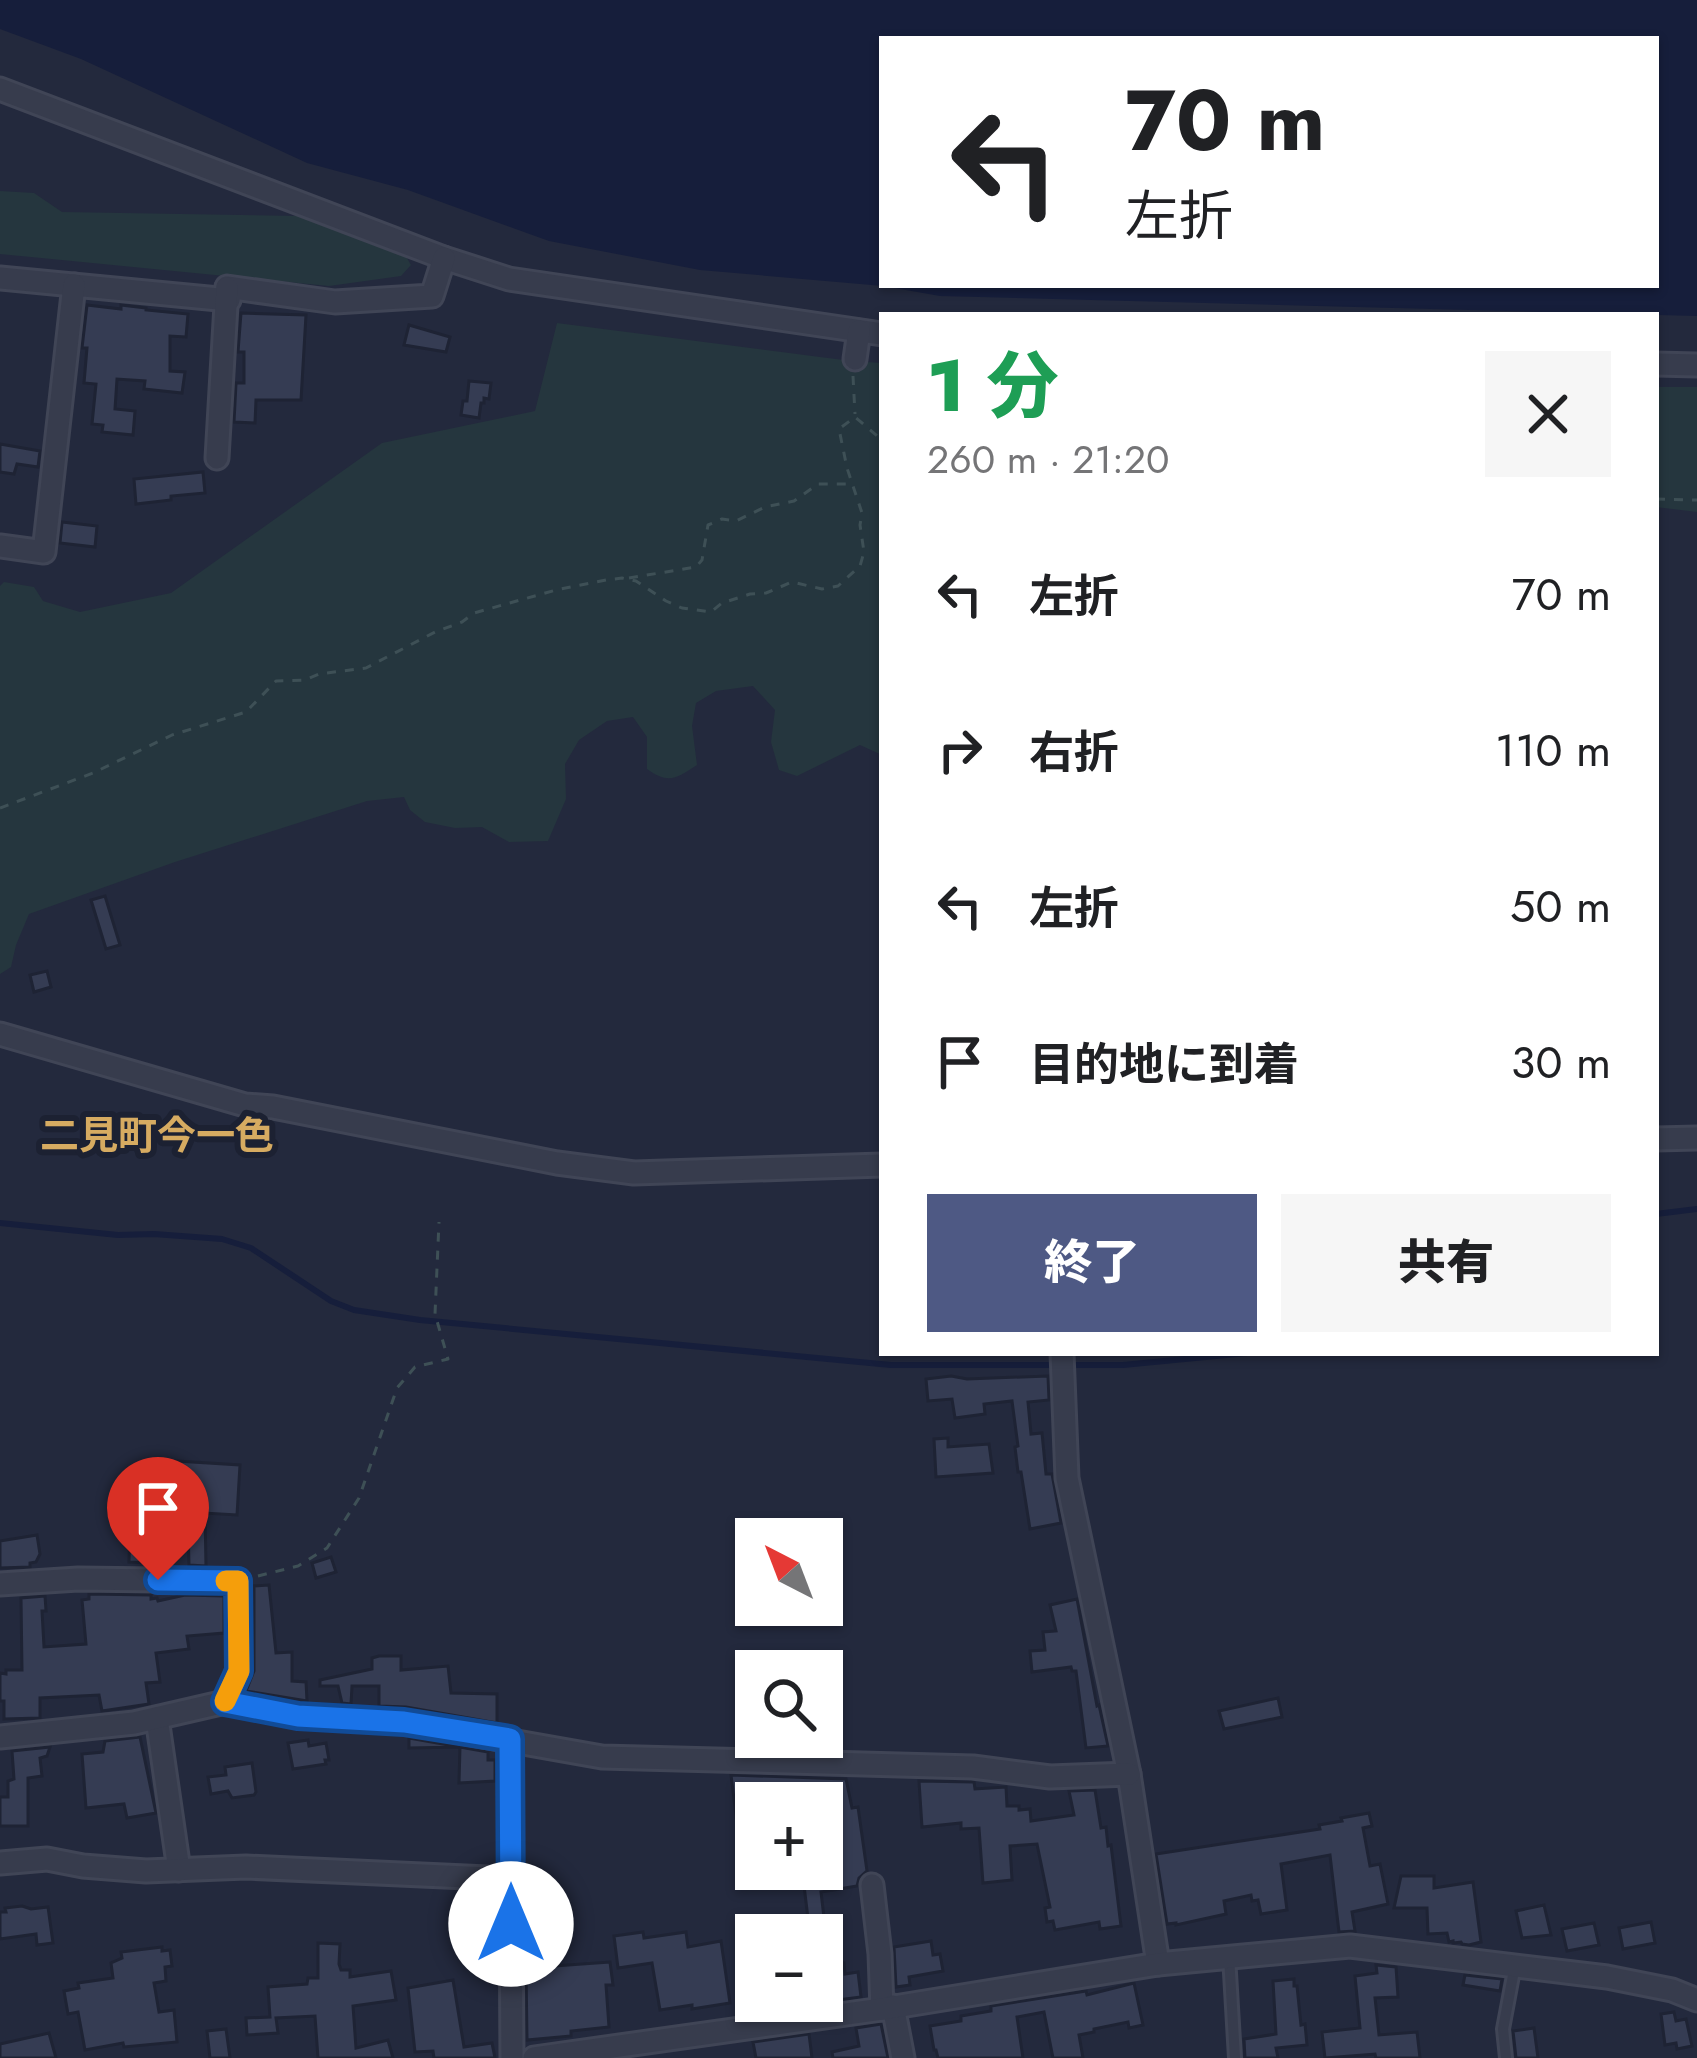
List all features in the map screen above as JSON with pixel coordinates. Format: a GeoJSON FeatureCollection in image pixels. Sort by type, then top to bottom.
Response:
{"type":"FeatureCollection","features":[{"type":"Feature","properties":{"kind":"street"},"geometry":{"type":"LineString","coordinates":[[0,88],[508,280],[870,332],[855,359]]}},
{"type":"Feature","properties":{"kind":"street"},"geometry":{"type":"LineString","coordinates":[[227,287],[335,302],[432,296],[444,258]]}},
{"type":"Feature","properties":{"kind":"street"},"geometry":{"type":"LineString","coordinates":[[0,278],[229,300],[227,287]]}},
{"type":"Feature","properties":{"kind":"street"},"geometry":{"type":"LineString","coordinates":[[0,546],[44,552],[74,285]]}},
{"type":"Feature","properties":{"kind":"street"},"geometry":{"type":"LineString","coordinates":[[218,458],[227,287]]}},
{"type":"Feature","properties":{"kind":"street"},"geometry":{"type":"LineString","coordinates":[[1659,364],[1697,365]]}},
{"type":"Feature","properties":{"kind":"street"},"geometry":{"type":"LineString","coordinates":[[0,1034],[245,1105],[557,1163],[634,1173],[879,1165]]}},
{"type":"Feature","properties":{"kind":"street"},"geometry":{"type":"LineString","coordinates":[[1659,1139],[1697,1138]]}},
{"type":"Feature","properties":{"kind":"street"},"geometry":{"type":"LineString","coordinates":[[1062,1356],[1066,1478],[1129,1774],[1158,1964]]}},
{"type":"Feature","properties":{"kind":"street"},"geometry":{"type":"LineString","coordinates":[[0,1584],[78,1579],[238,1581],[239,1671],[225,1702]]}},
{"type":"Feature","properties":{"kind":"street"},"geometry":{"type":"LineString","coordinates":[[0,1737],[134,1724],[225,1702],[298,1716],[404,1722],[602,1757],[974,1767],[1050,1777],[1129,1774]]}},
{"type":"Feature","properties":{"kind":"street"},"geometry":{"type":"LineString","coordinates":[[157,1718],[179,1870]]}},
{"type":"Feature","properties":{"kind":"street"},"geometry":{"type":"LineString","coordinates":[[510,1739],[512,2058]]}},
{"type":"Feature","properties":{"kind":"street"},"geometry":{"type":"LineString","coordinates":[[0,1863],[47,1859],[146,1871],[246,1867],[511,1879]]}},
{"type":"Feature","properties":{"kind":"street"},"geometry":{"type":"LineString","coordinates":[[872,1885],[888,2008],[903,2058]]}},
{"type":"Feature","properties":{"kind":"street"},"geometry":{"type":"LineString","coordinates":[[534,2058],[1158,1964],[1350,1946],[1607,1977],[1693,1995]]}},
{"type":"Feature","properties":{"kind":"lane"},"geometry":{"type":"LineString","coordinates":[[1229,1956],[1235,2058]]}},
{"type":"Feature","properties":{"kind":"lane"},"geometry":{"type":"LineString","coordinates":[[1506,2058],[1503,2029],[1515,1965]]}},
{"type":"Feature","properties":{"kind":"path"},"geometry":{"type":"LineString","coordinates":[[855,359],[855,417],[879,437]]}},
{"type":"Feature","properties":{"kind":"path"},"geometry":{"type":"LineString","coordinates":[[622,578],[682,608],[711,611],[722,603],[792,582],[822,589],[838,586],[860,566],[864,552],[862,513],[839,429],[855,417]]}},
{"type":"Feature","properties":{"kind":"path"},"geometry":{"type":"LineString","coordinates":[[0,808],[93,773],[172,735],[246,712],[275,681],[365,668],[474,614],[556,590],[696,567],[708,525],[722,519],[736,521],[765,507],[794,501],[818,484],[851,483]]}},
{"type":"Feature","properties":{"kind":"path"},"geometry":{"type":"LineString","coordinates":[[1659,500],[1697,500]]}},
{"type":"Feature","properties":{"kind":"path"},"geometry":{"type":"LineString","coordinates":[[238,1581],[298,1566],[327,1548],[359,1498],[397,1388],[415,1367],[448,1359],[435,1314],[440,1222]]}},
{"type":"Feature","properties":{"kind":"shaded area"},"geometry":{"type":"Polygon","coordinates":[[[0,191],[34,193],[62,212],[299,216],[404,253],[411,265],[401,276],[329,286],[0,254],[0,191]]]}},
{"type":"Feature","properties":{"kind":"shaded area"},"geometry":{"type":"Polygon","coordinates":[[[557,323],[879,363],[879,754],[860,745],[797,776],[779,770],[771,742],[775,710],[753,686],[716,691],[696,703],[692,726],[697,765],[678,776],[661,777],[647,769],[647,737],[633,717],[607,721],[579,740],[565,764],[566,799],[548,841],[509,842],[482,827],[425,822],[410,810],[404,797],[367,801],[29,914],[11,967],[0,974],[0,586],[4,582],[34,587],[43,601],[80,612],[171,593],[382,443],[535,411],[557,323]]]}},
{"type":"Feature","properties":{"kind":"shaded area"},"geometry":{"type":"Polygon","coordinates":[[[1659,387],[1697,387],[1697,512],[1659,507],[1659,387]]]}},
{"type":"Feature","properties":{"kind":"water"},"geometry":{"type":"Polygon","coordinates":[[[0,0],[1697,0],[1697,316],[940,296],[894,288],[1659,288],[1659,36],[879,36],[879,286],[700,270],[549,241],[408,190],[307,163],[81,59],[0,29],[0,0]]]}},
{"type":"Feature","properties":{"kind":"building"},"geometry":{"type":"Polygon","coordinates":[[[87,305],[188,314],[186,337],[170,336],[170,371],[185,372],[182,393],[144,389],[145,381],[117,379],[115,409],[135,411],[133,435],[102,432],[103,425],[92,424],[96,384],[84,383],[87,348],[82,348],[87,305]]]}},
{"type":"Feature","properties":{"kind":"building"},"geometry":{"type":"Polygon","coordinates":[[[241,313],[306,315],[301,400],[256,400],[255,423],[234,422],[236,383],[244,383],[244,352],[238,352],[241,313]]]}},
{"type":"Feature","properties":{"kind":"building"},"geometry":{"type":"Polygon","coordinates":[[[409,325],[450,337],[446,352],[404,345],[409,325]]]}},
{"type":"Feature","properties":{"kind":"building"},"geometry":{"type":"Polygon","coordinates":[[[469,381],[491,383],[479,418],[461,415],[469,381]]]}},
{"type":"Feature","properties":{"kind":"building"},"geometry":{"type":"Polygon","coordinates":[[[0,444],[40,451],[38,467],[17,464],[14,474],[0,472],[0,444]]]}},
{"type":"Feature","properties":{"kind":"building"},"geometry":{"type":"Polygon","coordinates":[[[203,472],[205,493],[136,504],[134,479],[203,472]]]}},
{"type":"Feature","properties":{"kind":"building"},"geometry":{"type":"Polygon","coordinates":[[[62,522],[97,526],[95,547],[60,543],[62,522]]]}},
{"type":"Feature","properties":{"kind":"building"},"geometry":{"type":"Polygon","coordinates":[[[105,896],[120,945],[106,949],[91,900],[105,896]]]}},
{"type":"Feature","properties":{"kind":"building"},"geometry":{"type":"Polygon","coordinates":[[[47,971],[51,987],[34,992],[30,975],[47,971]]]}},
{"type":"Feature","properties":{"kind":"building"},"geometry":{"type":"Polygon","coordinates":[[[1048,1376],[1049,1400],[1028,1402],[1031,1434],[1042,1433],[1046,1474],[1052,1474],[1061,1523],[1030,1529],[1018,1472],[1012,1401],[984,1404],[985,1414],[955,1418],[952,1399],[928,1401],[926,1379],[1048,1376]]]}},
{"type":"Feature","properties":{"kind":"building"},"geometry":{"type":"Polygon","coordinates":[[[948,1438],[948,1447],[989,1444],[993,1473],[936,1477],[934,1439],[948,1438]]]}},
{"type":"Feature","properties":{"kind":"building"},"geometry":{"type":"Polygon","coordinates":[[[176,1461],[240,1465],[237,1515],[205,1513],[206,1566],[189,1565],[188,1526],[173,1525],[176,1461]]]}},
{"type":"Feature","properties":{"kind":"building"},"geometry":{"type":"Polygon","coordinates":[[[130,1532],[153,1534],[152,1563],[129,1562],[130,1532]]]}},
{"type":"Feature","properties":{"kind":"building"},"geometry":{"type":"Polygon","coordinates":[[[37,1535],[40,1554],[36,1562],[30,1567],[0,1568],[0,1541],[37,1535]]]}},
{"type":"Feature","properties":{"kind":"building"},"geometry":{"type":"Polygon","coordinates":[[[331,1557],[336,1572],[316,1578],[312,1563],[331,1557]]]}},
{"type":"Feature","properties":{"kind":"building"},"geometry":{"type":"Polygon","coordinates":[[[269,1585],[276,1653],[292,1652],[292,1681],[306,1682],[307,1701],[246,1691],[254,1671],[254,1586],[269,1585]]]}},
{"type":"Feature","properties":{"kind":"building"},"geometry":{"type":"Polygon","coordinates":[[[89,1594],[151,1595],[158,1601],[185,1595],[224,1596],[224,1633],[187,1636],[189,1649],[156,1653],[160,1682],[146,1683],[149,1704],[102,1711],[99,1695],[40,1698],[40,1718],[4,1719],[0,1673],[22,1670],[21,1598],[45,1596],[44,1647],[86,1644],[82,1600],[89,1599],[89,1594]]]}},
{"type":"Feature","properties":{"kind":"building"},"geometry":{"type":"Polygon","coordinates":[[[1077,1599],[1108,1746],[1086,1748],[1076,1671],[1071,1667],[1032,1672],[1030,1651],[1045,1650],[1043,1632],[1056,1631],[1050,1605],[1077,1599]]]}},
{"type":"Feature","properties":{"kind":"building"},"geometry":{"type":"Polygon","coordinates":[[[401,1656],[401,1670],[448,1666],[451,1693],[497,1694],[497,1723],[379,1706],[379,1686],[352,1686],[351,1704],[342,1703],[338,1686],[320,1686],[320,1680],[372,1669],[372,1658],[401,1656]]]}},
{"type":"Feature","properties":{"kind":"building"},"geometry":{"type":"Polygon","coordinates":[[[1278,1698],[1282,1717],[1224,1729],[1219,1711],[1278,1698]]]}},
{"type":"Feature","properties":{"kind":"building"},"geometry":{"type":"Polygon","coordinates":[[[140,1737],[156,1813],[127,1818],[124,1804],[86,1808],[82,1754],[103,1752],[105,1741],[140,1737]]]}},
{"type":"Feature","properties":{"kind":"building"},"geometry":{"type":"Polygon","coordinates":[[[409,1738],[460,1747],[409,1748],[409,1738]]]}},
{"type":"Feature","properties":{"kind":"building"},"geometry":{"type":"Polygon","coordinates":[[[308,1740],[309,1746],[326,1743],[329,1760],[293,1769],[288,1743],[308,1740]]]}},
{"type":"Feature","properties":{"kind":"building"},"geometry":{"type":"Polygon","coordinates":[[[50,1747],[47,1756],[40,1758],[42,1776],[28,1778],[28,1826],[0,1826],[0,1797],[8,1797],[8,1781],[14,1779],[12,1751],[50,1747]]]}},
{"type":"Feature","properties":{"kind":"building"},"geometry":{"type":"Polygon","coordinates":[[[460,1747],[488,1752],[488,1760],[495,1760],[495,1781],[459,1783],[460,1747]]]}},
{"type":"Feature","properties":{"kind":"building"},"geometry":{"type":"Polygon","coordinates":[[[252,1763],[254,1795],[211,1794],[208,1777],[226,1775],[225,1767],[252,1763]]]}},
{"type":"Feature","properties":{"kind":"building"},"geometry":{"type":"Polygon","coordinates":[[[731,1775],[846,1779],[852,1808],[858,1807],[867,1871],[857,1886],[843,1888],[843,1782],[735,1782],[735,1807],[731,1775]]]}},
{"type":"Feature","properties":{"kind":"building"},"geometry":{"type":"Polygon","coordinates":[[[919,1781],[974,1782],[975,1789],[1006,1787],[1007,1806],[1030,1809],[1031,1821],[1074,1815],[1069,1791],[1095,1790],[1101,1828],[1106,1827],[1111,1845],[1121,1926],[1100,1929],[1099,1922],[1055,1930],[1053,1921],[1047,1922],[1045,1908],[1050,1907],[1037,1844],[1010,1846],[1012,1880],[983,1883],[979,1828],[961,1829],[961,1823],[922,1827],[919,1781]]]}},
{"type":"Feature","properties":{"kind":"building"},"geometry":{"type":"Polygon","coordinates":[[[1369,1813],[1372,1826],[1363,1828],[1370,1866],[1380,1864],[1388,1904],[1352,1912],[1355,1931],[1339,1932],[1330,1855],[1281,1864],[1287,1910],[1261,1914],[1258,1900],[1252,1901],[1251,1895],[1224,1901],[1226,1914],[1167,1924],[1156,1854],[1320,1829],[1319,1825],[1369,1813]]]}},
{"type":"Feature","properties":{"kind":"building"},"geometry":{"type":"Polygon","coordinates":[[[1401,1876],[1434,1876],[1434,1888],[1473,1882],[1481,1942],[1453,1943],[1447,1933],[1428,1934],[1427,1908],[1394,1908],[1401,1876]]]}},
{"type":"Feature","properties":{"kind":"building"},"geometry":{"type":"Polygon","coordinates":[[[805,1890],[833,1890],[821,1892],[824,1914],[807,1914],[805,1890]]]}},
{"type":"Feature","properties":{"kind":"building"},"geometry":{"type":"Polygon","coordinates":[[[1544,1905],[1551,1935],[1522,1938],[1516,1911],[1544,1905]]]}},
{"type":"Feature","properties":{"kind":"building"},"geometry":{"type":"Polygon","coordinates":[[[22,1906],[48,1907],[53,1943],[37,1945],[36,1934],[0,1939],[0,1912],[22,1906]]]}},
{"type":"Feature","properties":{"kind":"building"},"geometry":{"type":"Polygon","coordinates":[[[1651,1922],[1655,1943],[1623,1949],[1619,1928],[1651,1922]]]}},
{"type":"Feature","properties":{"kind":"building"},"geometry":{"type":"Polygon","coordinates":[[[1594,1923],[1599,1945],[1567,1951],[1562,1929],[1594,1923]]]}},
{"type":"Feature","properties":{"kind":"building"},"geometry":{"type":"Polygon","coordinates":[[[643,1932],[644,1938],[686,1932],[688,1947],[721,1941],[730,2003],[660,2010],[652,1963],[618,1968],[614,1936],[643,1932]]]}},
{"type":"Feature","properties":{"kind":"building"},"geometry":{"type":"Polygon","coordinates":[[[931,1941],[943,1971],[909,1977],[910,1985],[896,1987],[894,1947],[931,1941]]]}},
{"type":"Feature","properties":{"kind":"building"},"geometry":{"type":"Polygon","coordinates":[[[318,1943],[340,1944],[339,1964],[341,1970],[350,1970],[350,1977],[391,1971],[396,2000],[353,2006],[356,2048],[388,2040],[393,2058],[318,2058],[315,2016],[276,2018],[278,2033],[247,2035],[246,2018],[270,2017],[268,1987],[307,1984],[308,1978],[318,1978],[318,1943]]]}},
{"type":"Feature","properties":{"kind":"building"},"geometry":{"type":"Polygon","coordinates":[[[162,1947],[162,1951],[170,1950],[172,1966],[165,1967],[166,1981],[154,1983],[159,2012],[174,2010],[177,2042],[124,2047],[123,2043],[85,2050],[78,2012],[68,2014],[64,1991],[79,1988],[78,1983],[113,1978],[111,1963],[122,1958],[121,1952],[162,1947]]]}},
{"type":"Feature","properties":{"kind":"building"},"geometry":{"type":"Polygon","coordinates":[[[610,1962],[613,1985],[606,1985],[609,2027],[527,2040],[526,1968],[610,1962]]]}},
{"type":"Feature","properties":{"kind":"building"},"geometry":{"type":"Polygon","coordinates":[[[843,1963],[845,1974],[858,1972],[861,1997],[843,1999],[843,1963]]]}},
{"type":"Feature","properties":{"kind":"building"},"geometry":{"type":"Polygon","coordinates":[[[1376,1965],[1396,1967],[1398,1997],[1375,1998],[1379,2035],[1417,2032],[1420,2058],[1376,2058],[1375,2054],[1325,2058],[1322,2032],[1360,2028],[1355,1976],[1377,1973],[1376,1965]]]}},
{"type":"Feature","properties":{"kind":"building"},"geometry":{"type":"Polygon","coordinates":[[[1465,1975],[1502,1979],[1500,1991],[1463,1985],[1465,1975]]]}},
{"type":"Feature","properties":{"kind":"building"},"geometry":{"type":"Polygon","coordinates":[[[1294,1979],[1307,2045],[1276,2048],[1278,2058],[1245,2058],[1244,2039],[1276,2034],[1273,1981],[1294,1979]]]}},
{"type":"Feature","properties":{"kind":"building"},"geometry":{"type":"Polygon","coordinates":[[[453,1980],[464,2047],[492,2043],[495,2058],[434,2058],[433,2051],[415,2052],[408,1988],[453,1980]]]}},
{"type":"Feature","properties":{"kind":"building"},"geometry":{"type":"Polygon","coordinates":[[[1134,1983],[1143,2025],[1129,2028],[1128,2022],[1079,2035],[1083,2058],[1053,2058],[1044,2012],[1017,2017],[1023,2058],[938,2058],[934,2050],[930,2026],[961,2021],[961,2016],[991,2011],[991,2006],[1086,1991],[1087,1995],[1134,1983]]]}},
{"type":"Feature","properties":{"kind":"building"},"geometry":{"type":"Polygon","coordinates":[[[1674,2012],[1676,2021],[1686,2019],[1692,2046],[1665,2045],[1661,2014],[1674,2012]]]}},
{"type":"Feature","properties":{"kind":"building"},"geometry":{"type":"Polygon","coordinates":[[[881,2024],[888,2058],[833,2058],[832,2052],[859,2046],[856,2028],[881,2024]]]}},
{"type":"Feature","properties":{"kind":"building"},"geometry":{"type":"Polygon","coordinates":[[[1534,2028],[1538,2058],[1516,2058],[1513,2031],[1534,2028]]]}},
{"type":"Feature","properties":{"kind":"building"},"geometry":{"type":"Polygon","coordinates":[[[226,2029],[230,2058],[210,2058],[207,2031],[226,2029]]]}},
{"type":"Feature","properties":{"kind":"building"},"geometry":{"type":"Polygon","coordinates":[[[49,2033],[56,2058],[0,2058],[0,2044],[49,2033]]]}},
{"type":"Feature","properties":{"kind":"building"},"geometry":{"type":"Polygon","coordinates":[[[809,2034],[812,2058],[756,2058],[753,2042],[809,2034]]]}},
{"type":"Feature","properties":{"kind":"waterway"},"geometry":{"type":"LineString","coordinates":[[1659,1214],[1697,1209]]}},
{"type":"Feature","properties":{"kind":"waterway"},"geometry":{"type":"LineString","coordinates":[[0,1223],[222,1239],[251,1248],[331,1301],[354,1310],[420,1320],[891,1365],[1123,1365],[1216,1356]]}},
{"type":"Feature","properties":{"kind":"slow traffic"},"geometry":{"type":"LineString","coordinates":[[225,1701],[239,1671],[238,1581],[226,1581]]}},
{"type":"Feature","properties":{"kind":"district","name":"二見町今一色"},"geometry":{"type":"Point","coordinates":[157,1135]}},
{"type":"Feature","properties":{"kind":"route"},"geometry":{"type":"LineString","coordinates":[[158,1580],[238,1581],[239,1671],[225,1702],[298,1716],[404,1722],[510,1739],[511,1924]]}}]}
